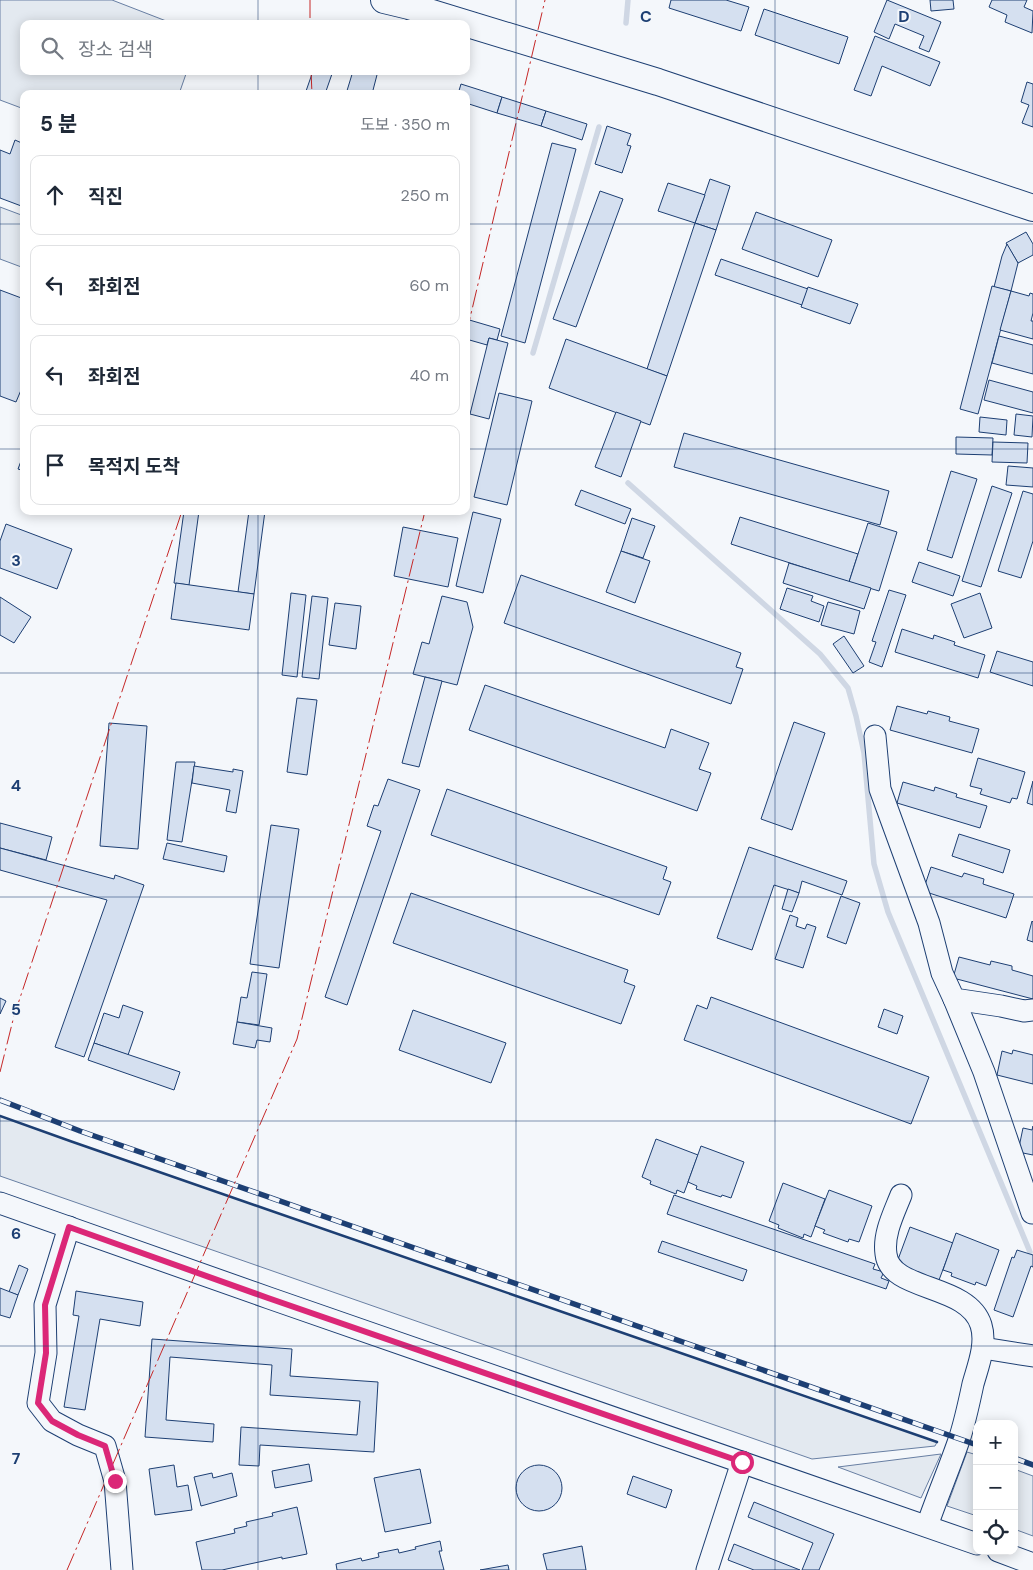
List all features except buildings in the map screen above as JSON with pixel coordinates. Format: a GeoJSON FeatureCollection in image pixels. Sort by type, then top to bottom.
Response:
{"type":"FeatureCollection","features":[{"type":"Feature","properties":{"kind":"main road"},"geometry":{"type":"LineString","coordinates":[[384,0],[410,3],[463,20]]}},
{"type":"Feature","properties":{"kind":"main road"},"geometry":{"type":"LineString","coordinates":[[470,22],[658,82],[1033,208]]}},
{"type":"Feature","properties":{"kind":"street"},"geometry":{"type":"LineString","coordinates":[[875,736],[880,789],[929,923],[942,973],[984,1072],[1032,1213]]}},
{"type":"Feature","properties":{"kind":"street"},"geometry":{"type":"LineString","coordinates":[[954,1000],[1024,1011],[1033,1010]]}},
{"type":"Feature","properties":{"kind":"street"},"geometry":{"type":"LineString","coordinates":[[901,1195],[888,1231],[886,1254],[890,1267],[912,1282],[952,1295],[976,1312],[982,1327],[983,1348],[959,1439],[927,1526]]}},
{"type":"Feature","properties":{"kind":"street"},"geometry":{"type":"LineString","coordinates":[[0,1202],[268,1298],[973,1543]]}},
{"type":"Feature","properties":{"kind":"street"},"geometry":{"type":"LineString","coordinates":[[69,1227],[45,1305],[46,1353],[38,1403],[52,1421],[78,1435],[105,1446],[115,1481],[122,1570]]}},
{"type":"Feature","properties":{"kind":"street"},"geometry":{"type":"LineString","coordinates":[[983,1348],[1033,1356]]}},
{"type":"Feature","properties":{"kind":"street"},"geometry":{"type":"LineString","coordinates":[[708,1570],[742,1462]]}},
{"type":"Feature","properties":{"kind":"street"},"geometry":{"type":"LineString","coordinates":[[1009,1555],[1033,1564]]}},
{"type":"Feature","properties":{"kind":"shaded area"},"geometry":{"type":"Polygon","coordinates":[[[0,0],[112,0],[164,20],[20,20],[20,75],[186,75],[180,90],[20,90],[20,108],[0,100],[0,0]]]}},
{"type":"Feature","properties":{"kind":"shaded area"},"geometry":{"type":"Polygon","coordinates":[[[0,207],[20,214],[20,266],[0,259],[0,207]]]}},
{"type":"Feature","properties":{"kind":"shaded area"},"geometry":{"type":"Polygon","coordinates":[[[0,1116],[937,1442],[935,1446],[812,1459],[0,1176],[0,1116]]]}},
{"type":"Feature","properties":{"kind":"shaded area"},"geometry":{"type":"Polygon","coordinates":[[[967,1452],[973,1454],[973,1515],[947,1506],[967,1452]]]}},
{"type":"Feature","properties":{"kind":"shaded area"},"geometry":{"type":"Polygon","coordinates":[[[941,1454],[921,1498],[838,1467],[941,1454]]]}},
{"type":"Feature","properties":{"kind":"shaded area"},"geometry":{"type":"Polygon","coordinates":[[[1018,1470],[1033,1476],[1033,1536],[1018,1530],[1018,1470]]]}},
{"type":"Feature","properties":{"kind":"waterway"},"geometry":{"type":"LineString","coordinates":[[626,23],[628,0]]}},
{"type":"Feature","properties":{"kind":"waterway"},"geometry":{"type":"LineString","coordinates":[[533,353],[599,127]]}},
{"type":"Feature","properties":{"kind":"waterway"},"geometry":{"type":"LineString","coordinates":[[628,483],[820,654],[848,688],[864,753],[874,864],[888,912],[1030,1252]]}},
{"type":"Feature","properties":{"kind":"railway"},"geometry":{"type":"LineString","coordinates":[[0,1100],[80,1131],[973,1444]]}},
{"type":"Feature","properties":{"kind":"railway"},"geometry":{"type":"LineString","coordinates":[[1018,1459],[1033,1465]]}},
{"type":"Feature","properties":{"kind":"wall"},"geometry":{"type":"LineString","coordinates":[[0,1116],[937,1442]]}},
{"type":"Feature","properties":{"kind":"power"},"geometry":{"type":"LineString","coordinates":[[310,0],[310,20]]}},
{"type":"Feature","properties":{"kind":"power"},"geometry":{"type":"LineString","coordinates":[[470,318],[545,0]]}},
{"type":"Feature","properties":{"kind":"power"},"geometry":{"type":"LineString","coordinates":[[311,75],[312,90]]}},
{"type":"Feature","properties":{"kind":"power"},"geometry":{"type":"LineString","coordinates":[[0,1072],[14,1016],[181,515]]}},
{"type":"Feature","properties":{"kind":"power"},"geometry":{"type":"LineString","coordinates":[[67,1570],[297,1039],[424,515]]}},
{"type":"Feature","properties":{"kind":"route"},"geometry":{"type":"LineString","coordinates":[[115,1481],[105,1446],[78,1435],[52,1421],[38,1403],[46,1353],[45,1305],[69,1227],[742,1462]]}}]}
